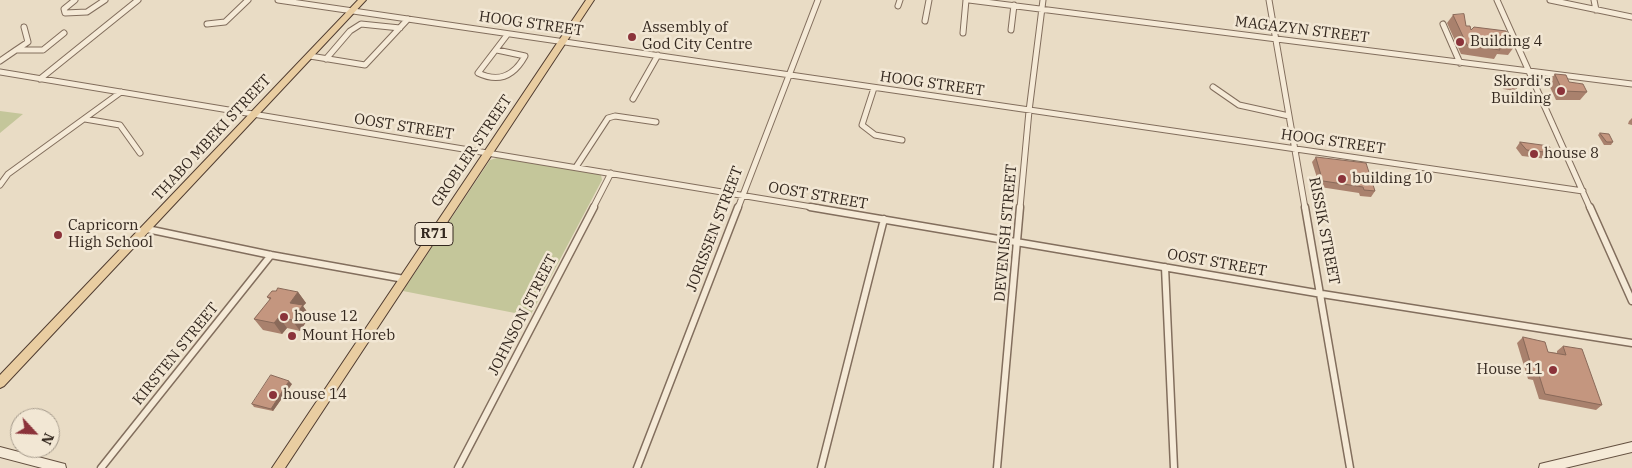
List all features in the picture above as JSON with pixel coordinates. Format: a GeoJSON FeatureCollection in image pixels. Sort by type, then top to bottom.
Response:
{"type":"FeatureCollection","features":[{"type":"Feature","properties":{"kind":"main road","name":"THABO MBEKI STREET"},"geometry":{"type":"LineString","coordinates":[[0,383],[362,0]]}},
{"type":"Feature","properties":{"kind":"main road","name":"GROBLER STREET"},"geometry":{"type":"LineString","coordinates":[[278,468],[590,0]]}},
{"type":"Feature","properties":{"kind":"street"},"geometry":{"type":"LineString","coordinates":[[75,0],[64,9],[65,13],[84,13],[105,0]]}},
{"type":"Feature","properties":{"kind":"street"},"geometry":{"type":"LineString","coordinates":[[40,79],[138,0]]}},
{"type":"Feature","properties":{"kind":"street"},"geometry":{"type":"LineString","coordinates":[[207,24],[225,22],[248,0]]}},
{"type":"Feature","properties":{"kind":"street","name":"HOOG STREET"},"geometry":{"type":"LineString","coordinates":[[278,0],[1583,191]]}},
{"type":"Feature","properties":{"kind":"street","name":"JORISSEN STREET"},"geometry":{"type":"LineString","coordinates":[[637,468],[818,0]]}},
{"type":"Feature","properties":{"kind":"street"},"geometry":{"type":"LineString","coordinates":[[898,6],[900,0]]}},
{"type":"Feature","properties":{"kind":"street"},"geometry":{"type":"LineString","coordinates":[[925,21],[929,0]]}},
{"type":"Feature","properties":{"kind":"street"},"geometry":{"type":"LineString","coordinates":[[963,33],[968,0]]}},
{"type":"Feature","properties":{"kind":"street","name":"MAGAZYN STREET"},"geometry":{"type":"LineString","coordinates":[[968,0],[1632,84]]}},
{"type":"Feature","properties":{"kind":"street","name":"DEVENISH STREET"},"geometry":{"type":"LineString","coordinates":[[997,468],[1029,110],[1043,0]]}},
{"type":"Feature","properties":{"kind":"street","name":"RISSIK STREET"},"geometry":{"type":"LineString","coordinates":[[1269,0],[1322,294],[1350,468]]}},
{"type":"Feature","properties":{"kind":"street"},"geometry":{"type":"LineString","coordinates":[[1497,0],[1632,302]]}},
{"type":"Feature","properties":{"kind":"street"},"geometry":{"type":"LineString","coordinates":[[1550,0],[1632,17]]}},
{"type":"Feature","properties":{"kind":"street"},"geometry":{"type":"LineString","coordinates":[[1594,0],[1596,10]]}},
{"type":"Feature","properties":{"kind":"street"},"geometry":{"type":"LineString","coordinates":[[1011,30],[1014,6]]}},
{"type":"Feature","properties":{"kind":"street"},"geometry":{"type":"LineString","coordinates":[[310,56],[367,64],[408,19]]}},
{"type":"Feature","properties":{"kind":"street"},"geometry":{"type":"LineString","coordinates":[[326,58],[350,31],[361,24],[400,28]]}},
{"type":"Feature","properties":{"kind":"street"},"geometry":{"type":"LineString","coordinates":[[1443,24],[1460,63]]}},
{"type":"Feature","properties":{"kind":"street"},"geometry":{"type":"LineString","coordinates":[[0,62],[28,42],[24,27]]}},
{"type":"Feature","properties":{"kind":"street"},"geometry":{"type":"LineString","coordinates":[[16,50],[43,50],[64,33]]}},
{"type":"Feature","properties":{"kind":"street"},"geometry":{"type":"LineString","coordinates":[[497,50],[525,56],[514,73],[509,76],[489,77],[478,73],[491,53],[497,50],[507,34]]}},
{"type":"Feature","properties":{"kind":"street"},"geometry":{"type":"LineString","coordinates":[[633,99],[658,55]]}},
{"type":"Feature","properties":{"kind":"street","name":"OOST STREET"},"geometry":{"type":"LineString","coordinates":[[0,72],[1017,241],[1322,294],[1632,343]]}},
{"type":"Feature","properties":{"kind":"street"},"geometry":{"type":"LineString","coordinates":[[1213,86],[1239,105],[1289,116]]}},
{"type":"Feature","properties":{"kind":"street"},"geometry":{"type":"LineString","coordinates":[[874,88],[862,125],[875,136],[902,140]]}},
{"type":"Feature","properties":{"kind":"street"},"geometry":{"type":"LineString","coordinates":[[0,185],[8,174],[122,92]]}},
{"type":"Feature","properties":{"kind":"street"},"geometry":{"type":"LineString","coordinates":[[576,168],[608,118],[614,116],[656,122]]}},
{"type":"Feature","properties":{"kind":"street"},"geometry":{"type":"LineString","coordinates":[[86,119],[120,125],[140,153]]}},
{"type":"Feature","properties":{"kind":"street","name":"JOHNSON STREET"},"geometry":{"type":"LineString","coordinates":[[458,468],[610,173]]}},
{"type":"Feature","properties":{"kind":"street"},"geometry":{"type":"LineString","coordinates":[[822,468],[884,220]]}},
{"type":"Feature","properties":{"kind":"street"},"geometry":{"type":"LineString","coordinates":[[147,229],[271,255],[404,279]]}},
{"type":"Feature","properties":{"kind":"street","name":"KIRSTEN STREET"},"geometry":{"type":"LineString","coordinates":[[101,468],[271,255]]}},
{"type":"Feature","properties":{"kind":"street"},"geometry":{"type":"LineString","coordinates":[[1165,267],[1174,468]]}},
{"type":"Feature","properties":{"kind":"street"},"geometry":{"type":"LineString","coordinates":[[1544,468],[1632,446]]}},
{"type":"Feature","properties":{"kind":"street"},"geometry":{"type":"LineString","coordinates":[[0,452],[61,468]]}},
{"type":"Feature","properties":{"kind":"green space"},"geometry":{"type":"Polygon","coordinates":[[[0,111],[23,114],[0,133],[0,111]]]}},
{"type":"Feature","properties":{"kind":"green space"},"geometry":{"type":"Polygon","coordinates":[[[500,157],[595,172],[601,175],[602,180],[530,316],[403,291],[490,160],[500,157]]]}},
{"type":"Feature","properties":{"kind":"building"},"geometry":{"type":"Polygon","coordinates":[[[1464,14],[1466,26],[1470,26],[1471,30],[1474,27],[1506,31],[1514,47],[1497,45],[1500,50],[1467,45],[1453,15],[1464,14]]]}},
{"type":"Feature","properties":{"kind":"building"},"geometry":{"type":"Polygon","coordinates":[[[1555,74],[1566,75],[1569,82],[1583,84],[1587,92],[1563,91],[1555,74]]]}},
{"type":"Feature","properties":{"kind":"building"},"geometry":{"type":"Polygon","coordinates":[[[1501,76],[1511,77],[1517,88],[1505,86],[1501,76]]]}},
{"type":"Feature","properties":{"kind":"building"},"geometry":{"type":"Polygon","coordinates":[[[1600,133],[1609,134],[1613,142],[1607,142],[1600,133]]]}},
{"type":"Feature","properties":{"kind":"building"},"geometry":{"type":"Polygon","coordinates":[[[1520,142],[1549,146],[1553,153],[1527,150],[1520,142]]]}},
{"type":"Feature","properties":{"kind":"building"},"geometry":{"type":"Polygon","coordinates":[[[1316,157],[1366,163],[1375,191],[1364,190],[1363,187],[1323,181],[1316,157]]]}},
{"type":"Feature","properties":{"kind":"building"},"geometry":{"type":"Polygon","coordinates":[[[278,288],[298,292],[290,303],[303,305],[292,320],[279,317],[274,323],[254,319],[271,298],[267,297],[278,288]]]}},
{"type":"Feature","properties":{"kind":"building","name":"House 11"},"geometry":{"type":"Polygon","coordinates":[[[1523,337],[1545,342],[1548,352],[1566,355],[1563,346],[1582,349],[1602,405],[1545,394],[1539,375],[1534,374],[1523,337]]]}},
{"type":"Feature","properties":{"kind":"building","name":"house 14"},"geometry":{"type":"Polygon","coordinates":[[[271,375],[289,381],[271,409],[252,404],[271,375]]]}},
{"type":"Feature","properties":{"kind":"place","name":"Assembly of God City Centre"},"geometry":{"type":"Point","coordinates":[632,37]}},
{"type":"Feature","properties":{"kind":"place","name":"Building 4"},"geometry":{"type":"Point","coordinates":[1460,42]}},
{"type":"Feature","properties":{"kind":"place","name":"Skordi's Building"},"geometry":{"type":"Point","coordinates":[1561,91]}},
{"type":"Feature","properties":{"kind":"place","name":"house 8"},"geometry":{"type":"Point","coordinates":[1534,154]}},
{"type":"Feature","properties":{"kind":"place","name":"building 10"},"geometry":{"type":"Point","coordinates":[1342,179]}},
{"type":"Feature","properties":{"kind":"place","name":"Capricorn High School"},"geometry":{"type":"Point","coordinates":[58,235]}},
{"type":"Feature","properties":{"kind":"place","name":"house 12"},"geometry":{"type":"Point","coordinates":[284,317]}},
{"type":"Feature","properties":{"kind":"place","name":"Mount Horeb"},"geometry":{"type":"Point","coordinates":[292,336]}},
{"type":"Feature","properties":{"kind":"place","name":"House 11"},"geometry":{"type":"Point","coordinates":[1553,370]}},
{"type":"Feature","properties":{"kind":"place","name":"house 14"},"geometry":{"type":"Point","coordinates":[273,395]}}]}
